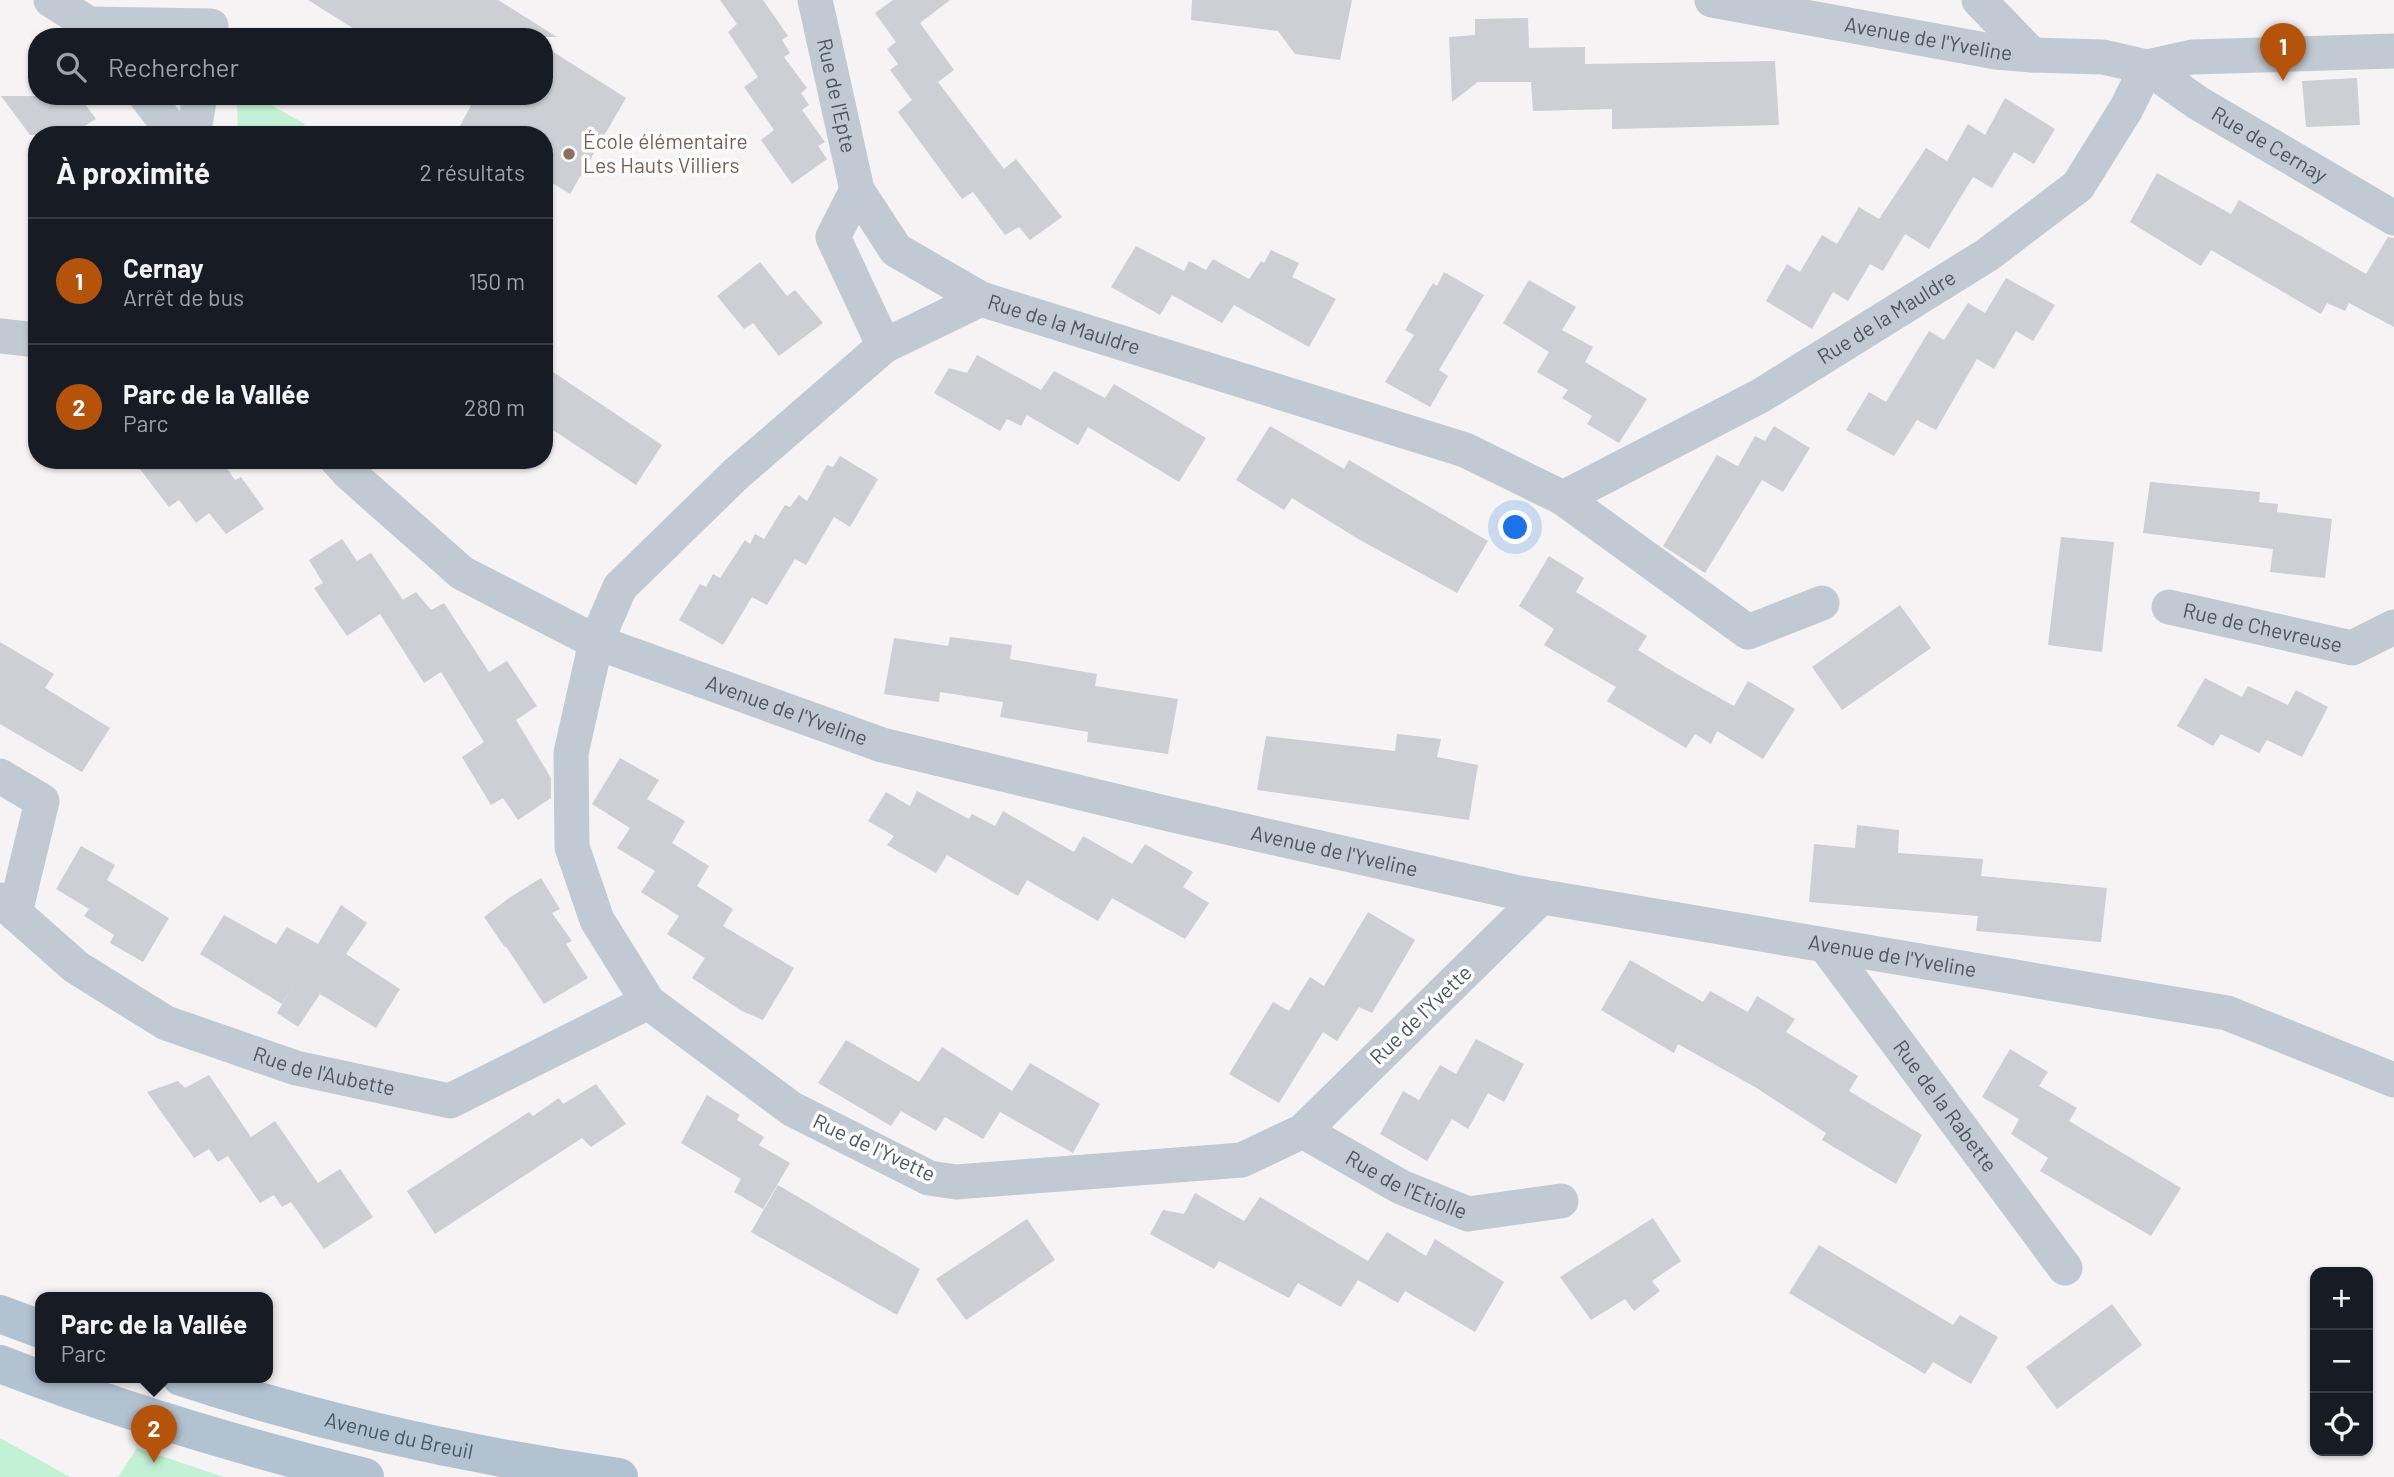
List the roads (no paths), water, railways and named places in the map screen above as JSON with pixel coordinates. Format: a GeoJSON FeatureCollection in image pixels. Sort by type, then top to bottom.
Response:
{"type":"FeatureCollection","features":[{"type":"Feature","properties":{"kind":"main road"},"geometry":{"type":"LineString","coordinates":[[0,1314],[35,1327]]}},
{"type":"Feature","properties":{"kind":"main road"},"geometry":{"type":"LineString","coordinates":[[0,1364],[35,1376]]}},
{"type":"Feature","properties":{"kind":"main road"},"geometry":{"type":"LineString","coordinates":[[55,1383],[286,1458],[365,1477]]}},
{"type":"Feature","properties":{"kind":"main road","name":"Avenue du Breuil"},"geometry":{"type":"LineString","coordinates":[[200,1383],[264,1403],[401,1437],[619,1477]]}},
{"type":"Feature","properties":{"kind":"street"},"geometry":{"type":"LineString","coordinates":[[51,0],[90,28]]}},
{"type":"Feature","properties":{"kind":"street","name":"Rue de l'Epte"},"geometry":{"type":"LineString","coordinates":[[815,0],[858,190],[896,250],[981,299]]}},
{"type":"Feature","properties":{"kind":"street","name":"Avenue de l'Yveline"},"geometry":{"type":"LineString","coordinates":[[1712,0],[1996,52],[2103,57],[2147,67]]}},
{"type":"Feature","properties":{"kind":"street"},"geometry":{"type":"LineString","coordinates":[[1979,0],[2032,55]]}},
{"type":"Feature","properties":{"kind":"street"},"geometry":{"type":"LineString","coordinates":[[130,28],[215,21]]}},
{"type":"Feature","properties":{"kind":"street"},"geometry":{"type":"LineString","coordinates":[[2147,67],[2192,57],[2394,51]]}},
{"type":"Feature","properties":{"kind":"street","name":"Rue de Cernay"},"geometry":{"type":"LineString","coordinates":[[2147,67],[2198,103],[2394,218]]}},
{"type":"Feature","properties":{"kind":"street","name":"Rue de la Mauldre"},"geometry":{"type":"LineString","coordinates":[[1563,498],[1760,396],[1987,255],[2078,186],[2126,109],[2147,67]]}},
{"type":"Feature","properties":{"kind":"street"},"geometry":{"type":"LineString","coordinates":[[153,105],[169,126]]}},
{"type":"Feature","properties":{"kind":"street"},"geometry":{"type":"LineString","coordinates":[[195,126],[198,105]]}},
{"type":"Feature","properties":{"kind":"street"},"geometry":{"type":"LineString","coordinates":[[858,190],[833,237],[884,346]]}},
{"type":"Feature","properties":{"kind":"street","name":"Rue de la Mauldre"},"geometry":{"type":"LineString","coordinates":[[596,642],[620,587],[736,474],[884,346],[981,299],[1465,450],[1563,498],[1748,632],[1822,603]]}},
{"type":"Feature","properties":{"kind":"street"},"geometry":{"type":"LineString","coordinates":[[0,336],[28,339]]}},
{"type":"Feature","properties":{"kind":"street","name":"Avenue de l'Yveline"},"geometry":{"type":"LineString","coordinates":[[345,469],[462,573],[596,642],[882,745],[1156,811],[1541,897],[2227,1013],[2394,1080]]}},
{"type":"Feature","properties":{"kind":"street","name":"Rue de Chevreuse"},"geometry":{"type":"LineString","coordinates":[[2169,607],[2352,648],[2394,628]]}},
{"type":"Feature","properties":{"kind":"street","name":"Rue de l'Yvette"},"geometry":{"type":"LineString","coordinates":[[596,642],[571,753],[572,847],[597,920],[648,1002],[792,1109],[929,1178],[956,1182],[1241,1160],[1303,1131],[1541,897]]}},
{"type":"Feature","properties":{"kind":"street","name":"Rue de l'Aubette"},"geometry":{"type":"LineString","coordinates":[[0,776],[42,801],[8,906],[76,967],[166,1023],[296,1068],[450,1101],[648,1002]]}},
{"type":"Feature","properties":{"kind":"street","name":"Rue de la Rabette"},"geometry":{"type":"LineString","coordinates":[[1825,945],[2065,1268]]}},
{"type":"Feature","properties":{"kind":"street","name":"Rue de l'Etiolle"},"geometry":{"type":"LineString","coordinates":[[1303,1131],[1401,1187],[1468,1214],[1561,1201]]}},
{"type":"Feature","properties":{"kind":"place","name":"Cernay"},"geometry":{"type":"Point","coordinates":[2283,81]}},
{"type":"Feature","properties":{"kind":"place","name":"École élémentaire Les Hauts Villiers"},"geometry":{"type":"Point","coordinates":[569,154]}},
{"type":"Feature","properties":{"kind":"place","name":"Parc de la Vallée"},"geometry":{"type":"Point","coordinates":[154,1463]}}]}
